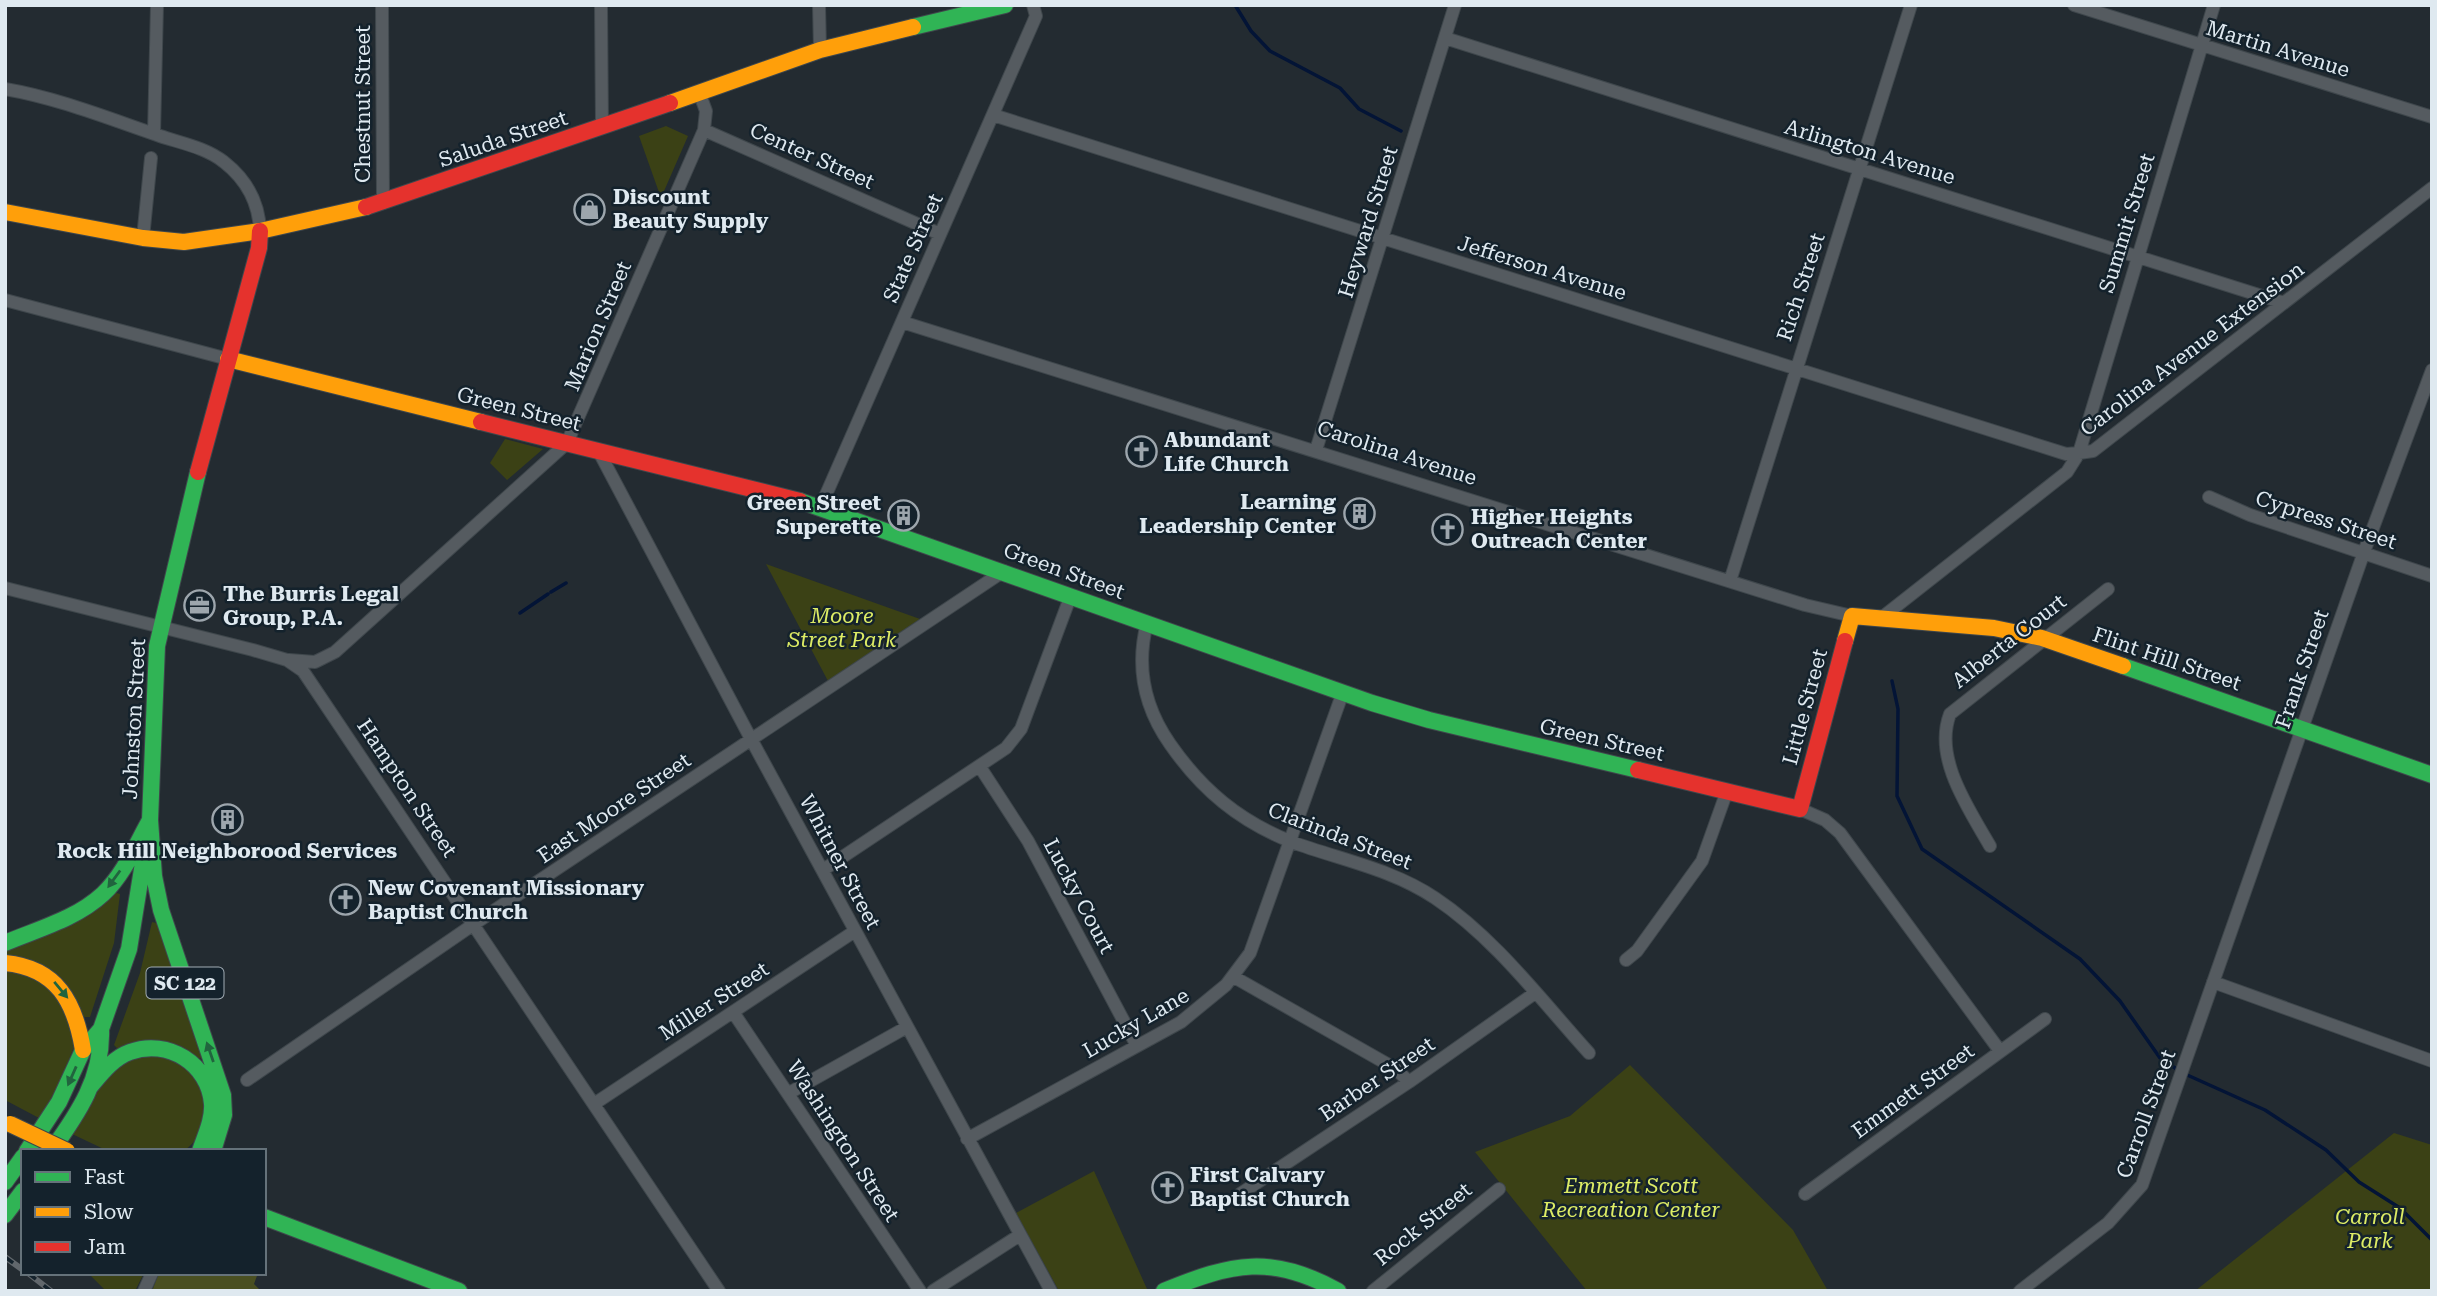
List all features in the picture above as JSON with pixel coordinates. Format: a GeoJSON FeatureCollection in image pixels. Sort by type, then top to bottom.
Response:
{"type":"FeatureCollection","features":[{"type":"Feature","properties":{"kind":"street"},"geometry":{"type":"LineString","coordinates":[[154,134],[157,5]]}},
{"type":"Feature","properties":{"kind":"street","name":"Chestnut Street"},"geometry":{"type":"LineString","coordinates":[[382,5],[383,203]]}},
{"type":"Feature","properties":{"kind":"street"},"geometry":{"type":"LineString","coordinates":[[601,5],[602,127]]}},
{"type":"Feature","properties":{"kind":"street"},"geometry":{"type":"LineString","coordinates":[[819,5],[820,50]]}},
{"type":"Feature","properties":{"kind":"street","name":"Saluda Street"},"geometry":{"type":"LineString","coordinates":[[5,212],[144,238],[184,242],[260,231],[383,203],[820,50],[1005,5]]}},
{"type":"Feature","properties":{"kind":"street","name":"State Street"},"geometry":{"type":"LineString","coordinates":[[821,506],[1036,16],[1033,5]]}},
{"type":"Feature","properties":{"kind":"street","name":"Heyward Street"},"geometry":{"type":"LineString","coordinates":[[1316,450],[1455,5]]}},
{"type":"Feature","properties":{"kind":"street","name":"Rich Street"},"geometry":{"type":"LineString","coordinates":[[1730,581],[1911,5]]}},
{"type":"Feature","properties":{"kind":"street","name":"Martin Avenue"},"geometry":{"type":"LineString","coordinates":[[2074,5],[2432,117]]}},
{"type":"Feature","properties":{"kind":"street","name":"Summit Street"},"geometry":{"type":"LineString","coordinates":[[2079,453],[2214,5]]}},
{"type":"Feature","properties":{"kind":"street","name":"Arlington Avenue"},"geometry":{"type":"LineString","coordinates":[[1445,38],[2284,303]]}},
{"type":"Feature","properties":{"kind":"street"},"geometry":{"type":"LineString","coordinates":[[5,89],[46,99],[207,152],[232,169],[253,198],[258,209],[260,231]]}},
{"type":"Feature","properties":{"kind":"street"},"geometry":{"type":"LineString","coordinates":[[699,92],[706,111],[704,130]]}},
{"type":"Feature","properties":{"kind":"street","name":"Jefferson Avenue"},"geometry":{"type":"LineString","coordinates":[[993,115],[2066,454],[2079,453]]}},
{"type":"Feature","properties":{"kind":"street","name":"Center Street"},"geometry":{"type":"LineString","coordinates":[[704,130],[940,234]]}},
{"type":"Feature","properties":{"kind":"street","name":"Marion Street"},"geometry":{"type":"LineString","coordinates":[[316,686],[318,672],[335,652],[567,443],[704,130]]}},
{"type":"Feature","properties":{"kind":"street"},"geometry":{"type":"LineString","coordinates":[[144,238],[151,158]]}},
{"type":"Feature","properties":{"kind":"street","name":"Carolina Avenue Extension"},"geometry":{"type":"LineString","coordinates":[[1880,619],[2067,472],[2079,453],[2093,451],[2432,188]]}},
{"type":"Feature","properties":{"kind":"street","name":"Johnston Street"},"geometry":{"type":"LineString","coordinates":[[28,1149],[59,1102],[83,1049],[101,1029],[130,948],[150,820],[153,680],[160,627],[259,248],[260,231]]}},
{"type":"Feature","properties":{"kind":"street","name":"Green Street"},"geometry":{"type":"LineString","coordinates":[[5,300],[228,359],[821,506],[1343,692],[1429,720],[1800,809],[1825,820],[1840,834],[2000,1051]]}},
{"type":"Feature","properties":{"kind":"street","name":"Carolina Avenue"},"geometry":{"type":"LineString","coordinates":[[902,321],[1805,605],[1880,619]]}},
{"type":"Feature","properties":{"kind":"street","name":"Frank Street"},"geometry":{"type":"LineString","coordinates":[[2213,982],[2364,551],[2432,370]]}},
{"type":"Feature","properties":{"kind":"street","name":"Whitner Street"},"geometry":{"type":"LineString","coordinates":[[598,450],[751,739],[1051,1291]]}},
{"type":"Feature","properties":{"kind":"street","name":"Cypress Street"},"geometry":{"type":"LineString","coordinates":[[2209,497],[2250,515],[2432,576]]}},
{"type":"Feature","properties":{"kind":"street","name":"East Moore Street"},"geometry":{"type":"LineString","coordinates":[[247,1080],[474,924],[1004,571]]}},
{"type":"Feature","properties":{"kind":"street","name":"Hampton Street"},"geometry":{"type":"LineString","coordinates":[[5,588],[287,660],[303,671],[316,686],[719,1291]]}},
{"type":"Feature","properties":{"kind":"street","name":"Alberta Court"},"geometry":{"type":"LineString","coordinates":[[1990,846],[1955,778],[1946,750],[1945,728],[1955,708],[2108,589]]}},
{"type":"Feature","properties":{"kind":"street"},"geometry":{"type":"LineString","coordinates":[[823,870],[1006,748],[1021,729],[1071,595]]}},
{"type":"Feature","properties":{"kind":"street","name":"Little Street"},"geometry":{"type":"LineString","coordinates":[[1800,809],[1852,615]]}},
{"type":"Feature","properties":{"kind":"street","name":"Flint Hill Street"},"geometry":{"type":"LineString","coordinates":[[1880,619],[1994,628],[2042,638],[2432,775]]}},
{"type":"Feature","properties":{"kind":"street","name":"Clarinda Street"},"geometry":{"type":"LineString","coordinates":[[1147,623],[1142,645],[1144,688],[1165,738],[1186,767],[1213,796],[1244,819],[1292,841],[1371,867],[1419,888],[1465,919],[1589,1053]]}},
{"type":"Feature","properties":{"kind":"street","name":"Marion Street"},"geometry":{"type":"LineString","coordinates":[[287,660],[315,662],[335,652]]}},
{"type":"Feature","properties":{"kind":"street","name":"Lucky Lane"},"geometry":{"type":"LineString","coordinates":[[967,1139],[1197,1012],[1234,977],[1259,934],[1343,692]]}},
{"type":"Feature","properties":{"kind":"street","name":"Lucky Court"},"geometry":{"type":"LineString","coordinates":[[980,767],[1028,841],[1137,1046]]}},
{"type":"Feature","properties":{"kind":"street"},"geometry":{"type":"LineString","coordinates":[[1626,960],[1637,951],[1696,871],[1727,791]]}},
{"type":"Feature","properties":{"kind":"street"},"geometry":{"type":"LineString","coordinates":[[5,943],[83,908],[103,894],[118,875],[150,820]]}},
{"type":"Feature","properties":{"kind":"street","name":"SC 122"},"geometry":{"type":"LineString","coordinates":[[150,820],[154,876],[161,910],[223,1095],[224,1115],[210,1146]]}},
{"type":"Feature","properties":{"kind":"street","name":"Miller Street"},"geometry":{"type":"LineString","coordinates":[[594,1104],[855,931]]}},
{"type":"Feature","properties":{"kind":"street"},"geometry":{"type":"LineString","coordinates":[[5,963],[33,967],[60,988],[74,1010],[83,1049]]}},
{"type":"Feature","properties":{"kind":"street"},"geometry":{"type":"LineString","coordinates":[[1234,977],[1396,1069],[1409,1082]]}},
{"type":"Feature","properties":{"kind":"street"},"geometry":{"type":"LineString","coordinates":[[2213,982],[2432,1060]]}},
{"type":"Feature","properties":{"kind":"street","name":"Carroll Street"},"geometry":{"type":"LineString","coordinates":[[2020,1291],[2108,1223],[2134,1198],[2142,1185],[2213,982]]}},
{"type":"Feature","properties":{"kind":"street","name":"Barber Street"},"geometry":{"type":"LineString","coordinates":[[1240,1194],[1409,1082],[1535,993]]}},
{"type":"Feature","properties":{"kind":"street","name":"Washington Street"},"geometry":{"type":"LineString","coordinates":[[733,1012],[920,1291]]}},
{"type":"Feature","properties":{"kind":"street","name":"Emmett Street"},"geometry":{"type":"LineString","coordinates":[[1805,1194],[2045,1019]]}},
{"type":"Feature","properties":{"kind":"street"},"geometry":{"type":"LineString","coordinates":[[789,1093],[907,1027]]}},
{"type":"Feature","properties":{"kind":"street"},"geometry":{"type":"LineString","coordinates":[[52,1149],[90,1087],[104,1050],[101,1029]]}},
{"type":"Feature","properties":{"kind":"street"},"geometry":{"type":"LineString","coordinates":[[90,1087],[113,1062],[129,1052],[153,1047],[174,1051],[193,1063],[210,1091],[210,1146]]}},
{"type":"Feature","properties":{"kind":"street"},"geometry":{"type":"LineString","coordinates":[[8,1123],[63,1149]]}},
{"type":"Feature","properties":{"kind":"street"},"geometry":{"type":"LineString","coordinates":[[5,1182],[21,1160]]}},
{"type":"Feature","properties":{"kind":"street","name":"Rock Street"},"geometry":{"type":"LineString","coordinates":[[1373,1291],[1499,1188]]}},
{"type":"Feature","properties":{"kind":"street"},"geometry":{"type":"LineString","coordinates":[[5,1215],[21,1194]]}},
{"type":"Feature","properties":{"kind":"street"},"geometry":{"type":"LineString","coordinates":[[268,1217],[459,1291]]}},
{"type":"Feature","properties":{"kind":"street"},"geometry":{"type":"LineString","coordinates":[[933,1291],[1020,1235]]}},
{"type":"Feature","properties":{"kind":"street"},"geometry":{"type":"LineString","coordinates":[[1164,1291],[1216,1270],[1253,1263],[1294,1268],[1338,1291]]}},
{"type":"Feature","properties":{"kind":"street"},"geometry":{"type":"LineString","coordinates":[[144,1291],[151,1275]]}},
{"type":"Feature","properties":{"kind":"green space"},"geometry":{"type":"Polygon","coordinates":[[[666,126],[688,136],[661,198],[639,136],[666,126]]]}},
{"type":"Feature","properties":{"kind":"green space"},"geometry":{"type":"Polygon","coordinates":[[[505,439],[543,449],[507,480],[490,463],[505,439]]]}},
{"type":"Feature","properties":{"kind":"green space","name":"Moore Street Park"},"geometry":{"type":"Polygon","coordinates":[[[766,564],[920,619],[828,681],[766,564]]]}},
{"type":"Feature","properties":{"kind":"green space"},"geometry":{"type":"Polygon","coordinates":[[[113,892],[120,894],[114,943],[90,1017],[83,1017],[76,1000],[6,957],[5,950],[113,892]]]}},
{"type":"Feature","properties":{"kind":"green space"},"geometry":{"type":"Polygon","coordinates":[[[152,922],[160,924],[207,1059],[119,1050],[114,1045],[140,973],[152,922]]]}},
{"type":"Feature","properties":{"kind":"green space"},"geometry":{"type":"Polygon","coordinates":[[[5,969],[31,972],[61,998],[75,1045],[56,1090],[39,1118],[5,1100],[5,969]]]}},
{"type":"Feature","properties":{"kind":"green space"},"geometry":{"type":"Polygon","coordinates":[[[151,1054],[181,1062],[193,1073],[203,1096],[203,1121],[193,1143],[186,1149],[104,1149],[70,1133],[98,1086],[125,1061],[151,1054]]]}},
{"type":"Feature","properties":{"kind":"green space","name":"Emmett Scott Recreation Center"},"geometry":{"type":"Polygon","coordinates":[[[1630,1065],[1793,1230],[1828,1291],[1587,1291],[1475,1152],[1570,1116],[1630,1065]]]}},
{"type":"Feature","properties":{"kind":"green space","name":"Carroll Park"},"geometry":{"type":"Polygon","coordinates":[[[2394,1133],[2432,1145],[2432,1291],[2195,1291],[2394,1133]]]}},
{"type":"Feature","properties":{"kind":"green space"},"geometry":{"type":"Polygon","coordinates":[[[1094,1171],[1147,1289],[1059,1291],[1016,1213],[1094,1171]]]}},
{"type":"Feature","properties":{"kind":"green space"},"geometry":{"type":"Polygon","coordinates":[[[90,1275],[143,1275],[135,1291],[106,1291],[90,1275]]]}},
{"type":"Feature","properties":{"kind":"green space"},"geometry":{"type":"Polygon","coordinates":[[[158,1275],[257,1275],[254,1284],[261,1291],[152,1291],[158,1275]]]}},
{"type":"Feature","properties":{"kind":"waterway"},"geometry":{"type":"LineString","coordinates":[[1235,5],[1251,31],[1270,51],[1340,88],[1359,109],[1401,131]]}},
{"type":"Feature","properties":{"kind":"waterway"},"geometry":{"type":"LineString","coordinates":[[551,592],[566,583]]}},
{"type":"Feature","properties":{"kind":"waterway"},"geometry":{"type":"LineString","coordinates":[[520,613],[548,594]]}},
{"type":"Feature","properties":{"kind":"waterway"},"geometry":{"type":"LineString","coordinates":[[1892,681],[1898,709],[1897,796],[1922,849],[2080,959],[2120,1001],[2160,1058],[2178,1070]]}},
{"type":"Feature","properties":{"kind":"waterway"},"geometry":{"type":"LineString","coordinates":[[2185,1074],[2265,1110],[2326,1150],[2359,1182],[2400,1208],[2432,1240]]}},
{"type":"Feature","properties":{"kind":"railway"},"geometry":{"type":"LineString","coordinates":[[5,1257],[21,1269]]}},
{"type":"Feature","properties":{"kind":"railway"},"geometry":{"type":"LineString","coordinates":[[31,1275],[51,1291]]}},
{"type":"Feature","properties":{"kind":"traffic: fast"},"geometry":{"type":"LineString","coordinates":[[913,27],[1005,5]]}},
{"type":"Feature","properties":{"kind":"traffic: fast"},"geometry":{"type":"LineString","coordinates":[[28,1149],[59,1102],[83,1050],[101,1029],[129,949],[150,820],[157,646],[198,472]]}},
{"type":"Feature","properties":{"kind":"traffic: fast"},"geometry":{"type":"LineString","coordinates":[[800,501],[1372,703],[1429,720],[1638,770]]}},
{"type":"Feature","properties":{"kind":"traffic: fast"},"geometry":{"type":"LineString","coordinates":[[2123,666],[2432,775]]}},
{"type":"Feature","properties":{"kind":"traffic: fast"},"geometry":{"type":"LineString","coordinates":[[150,820],[154,876],[161,910],[223,1095],[224,1115],[214,1149]]}},
{"type":"Feature","properties":{"kind":"traffic: fast"},"geometry":{"type":"LineString","coordinates":[[5,943],[69,917],[103,894],[123,868],[150,820]]}},
{"type":"Feature","properties":{"kind":"traffic: fast"},"geometry":{"type":"LineString","coordinates":[[52,1149],[87,1094],[98,1063],[101,1029]]}},
{"type":"Feature","properties":{"kind":"traffic: fast"},"geometry":{"type":"LineString","coordinates":[[90,1087],[113,1062],[130,1052],[158,1049],[184,1058],[195,1066],[203,1077],[212,1104],[210,1122],[201,1149]]}},
{"type":"Feature","properties":{"kind":"traffic: fast"},"geometry":{"type":"LineString","coordinates":[[5,1182],[21,1160]]}},
{"type":"Feature","properties":{"kind":"traffic: fast"},"geometry":{"type":"LineString","coordinates":[[5,1215],[21,1194]]}},
{"type":"Feature","properties":{"kind":"traffic: fast"},"geometry":{"type":"LineString","coordinates":[[266,1218],[459,1291]]}},
{"type":"Feature","properties":{"kind":"traffic: fast"},"geometry":{"type":"LineString","coordinates":[[1164,1291],[1211,1274],[1252,1267],[1293,1271],[1338,1291]]}},
{"type":"Feature","properties":{"kind":"traffic: slow"},"geometry":{"type":"LineString","coordinates":[[670,103],[820,50],[913,27]]}},
{"type":"Feature","properties":{"kind":"traffic: slow"},"geometry":{"type":"LineString","coordinates":[[5,212],[143,238],[184,242],[260,231],[366,207]]}},
{"type":"Feature","properties":{"kind":"traffic: slow"},"geometry":{"type":"LineString","coordinates":[[228,359],[481,422]]}},
{"type":"Feature","properties":{"kind":"traffic: slow"},"geometry":{"type":"LineString","coordinates":[[1845,641],[1852,616],[1994,628],[2042,638],[2123,666]]}},
{"type":"Feature","properties":{"kind":"traffic: slow"},"geometry":{"type":"LineString","coordinates":[[5,963],[38,972],[60,990],[75,1017],[83,1050]]}},
{"type":"Feature","properties":{"kind":"traffic: slow"},"geometry":{"type":"LineString","coordinates":[[10,1124],[63,1149]]}},
{"type":"Feature","properties":{"kind":"traffic: jam"},"geometry":{"type":"LineString","coordinates":[[366,207],[670,103]]}},
{"type":"Feature","properties":{"kind":"traffic: jam"},"geometry":{"type":"LineString","coordinates":[[198,472],[259,248],[260,231]]}},
{"type":"Feature","properties":{"kind":"traffic: jam"},"geometry":{"type":"LineString","coordinates":[[481,422],[800,501]]}},
{"type":"Feature","properties":{"kind":"traffic: jam"},"geometry":{"type":"LineString","coordinates":[[1638,770],[1800,809],[1845,641]]}},
{"type":"Feature","properties":{"kind":"place","name":"Discount Beauty Supply"},"geometry":{"type":"Point","coordinates":[590,209]}},
{"type":"Feature","properties":{"kind":"place","name":"Abundant Life Church"},"geometry":{"type":"Point","coordinates":[1141,452]}},
{"type":"Feature","properties":{"kind":"place","name":"Learning Leadership Center"},"geometry":{"type":"Point","coordinates":[1359,514]}},
{"type":"Feature","properties":{"kind":"place","name":"Green Street Superette"},"geometry":{"type":"Point","coordinates":[904,515]}},
{"type":"Feature","properties":{"kind":"place","name":"Higher Heights Outreach Center"},"geometry":{"type":"Point","coordinates":[1448,529]}},
{"type":"Feature","properties":{"kind":"place","name":"The Burris Legal Group, P.A."},"geometry":{"type":"Point","coordinates":[200,606]}},
{"type":"Feature","properties":{"kind":"place","name":"Rock Hill Neighborood Services"},"geometry":{"type":"Point","coordinates":[227,819]}},
{"type":"Feature","properties":{"kind":"place","name":"New Covenant Missionary Baptist Church"},"geometry":{"type":"Point","coordinates":[345,900]}},
{"type":"Feature","properties":{"kind":"place","name":"First Calvary Baptist Church"},"geometry":{"type":"Point","coordinates":[1167,1187]}}]}
